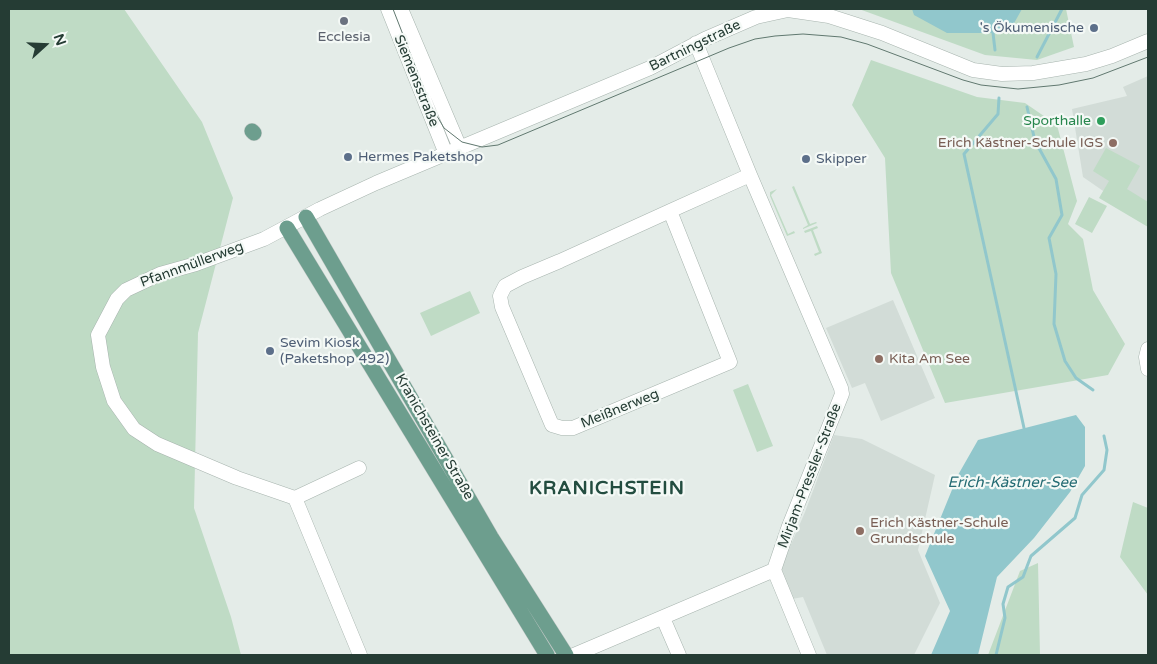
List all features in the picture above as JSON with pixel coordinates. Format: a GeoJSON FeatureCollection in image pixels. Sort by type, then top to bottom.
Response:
{"type":"FeatureCollection","features":[{"type":"Feature","properties":{"kind":"main road","name":"Kranichsteiner Straße"},"geometry":{"type":"LineString","coordinates":[[306,217],[492,537],[566,655]]}},
{"type":"Feature","properties":{"kind":"main road","name":"Kranichsteiner Straße"},"geometry":{"type":"LineString","coordinates":[[288,228],[548,655]]}},
{"type":"Feature","properties":{"kind":"street","name":"Siemensstraße"},"geometry":{"type":"LineString","coordinates":[[388,9],[446,154]]}},
{"type":"Feature","properties":{"kind":"street","name":"Siemensstraße"},"geometry":{"type":"LineString","coordinates":[[401,9],[460,148]]}},
{"type":"Feature","properties":{"kind":"street","name":"Bartningstraße"},"geometry":{"type":"LineString","coordinates":[[288,228],[306,217],[360,191],[650,68],[696,43],[756,17],[788,9],[814,13],[862,25],[973,70],[1002,74],[1033,73],[1086,64],[1112,56],[1148,41]]}},
{"type":"Feature","properties":{"kind":"street","name":"Mirjam-Pressler-Straße"},"geometry":{"type":"LineString","coordinates":[[696,43],[750,175],[842,388],[842,394],[774,570]]}},
{"type":"Feature","properties":{"kind":"street","name":"Meißnerweg"},"geometry":{"type":"LineString","coordinates":[[670,211],[730,362],[573,428],[562,428],[552,425],[502,307],[500,296],[504,286],[670,211],[750,175]]}},
{"type":"Feature","properties":{"kind":"street","name":"Pfannmüllerweg"},"geometry":{"type":"LineString","coordinates":[[288,228],[196,264],[160,274],[126,290],[117,299],[98,335],[103,366],[114,401],[134,429],[164,447],[237,478],[295,498]]}},
{"type":"Feature","properties":{"kind":"street"},"geometry":{"type":"LineString","coordinates":[[1148,349],[1146,357],[1148,369]]}},
{"type":"Feature","properties":{"kind":"street"},"geometry":{"type":"LineString","coordinates":[[359,468],[295,498],[360,655]]}},
{"type":"Feature","properties":{"kind":"street"},"geometry":{"type":"LineString","coordinates":[[574,655],[774,570],[809,655]]}},
{"type":"Feature","properties":{"kind":"street"},"geometry":{"type":"LineString","coordinates":[[663,618],[679,655]]}},
{"type":"Feature","properties":{"kind":"shaded area","name":"Erich Kästner-Schule IGS"},"geometry":{"type":"Polygon","coordinates":[[[1148,76],[1148,222],[1083,177],[1072,109],[1127,96],[1123,87],[1148,76]]]}},
{"type":"Feature","properties":{"kind":"shaded area","name":"Kita Am See"},"geometry":{"type":"Polygon","coordinates":[[[893,300],[935,398],[881,421],[865,383],[852,388],[826,328],[893,300]]]}},
{"type":"Feature","properties":{"kind":"shaded area","name":"Erich Kästner-Schule Grundschule"},"geometry":{"type":"Polygon","coordinates":[[[834,435],[862,439],[935,475],[918,550],[940,603],[914,655],[827,655],[803,597],[792,599],[780,570],[805,512],[834,435]]]}},
{"type":"Feature","properties":{"kind":"green space"},"geometry":{"type":"Polygon","coordinates":[[[9,9],[124,9],[202,122],[233,198],[198,333],[194,508],[231,617],[241,655],[9,655],[9,9]]]}},
{"type":"Feature","properties":{"kind":"green space"},"geometry":{"type":"Polygon","coordinates":[[[859,9],[1066,9],[1074,47],[1037,60],[985,55],[859,9]]]}},
{"type":"Feature","properties":{"kind":"green space"},"geometry":{"type":"Polygon","coordinates":[[[871,60],[977,97],[1025,103],[1057,125],[1077,201],[1068,224],[1083,239],[1093,290],[1125,344],[1108,375],[945,403],[891,273],[885,158],[852,105],[871,60]]]}},
{"type":"Feature","properties":{"kind":"green space"},"geometry":{"type":"Polygon","coordinates":[[[1106,148],[1140,166],[1127,189],[1148,202],[1148,227],[1099,198],[1109,181],[1093,171],[1106,148]]]}},
{"type":"Feature","properties":{"kind":"green space"},"geometry":{"type":"Polygon","coordinates":[[[794,186],[810,224],[817,223],[803,229],[808,225],[792,187],[794,186]]]}},
{"type":"Feature","properties":{"kind":"green space"},"geometry":{"type":"Polygon","coordinates":[[[777,189],[771,195],[788,234],[794,231],[795,233],[787,236],[770,196],[770,192],[777,189]]]}},
{"type":"Feature","properties":{"kind":"green space"},"geometry":{"type":"Polygon","coordinates":[[[1089,197],[1107,206],[1092,233],[1075,224],[1089,197]]]}},
{"type":"Feature","properties":{"kind":"green space"},"geometry":{"type":"Polygon","coordinates":[[[817,226],[818,228],[813,230],[822,253],[815,256],[814,254],[819,252],[811,231],[805,233],[804,231],[817,226]]]}},
{"type":"Feature","properties":{"kind":"green space"},"geometry":{"type":"Polygon","coordinates":[[[470,291],[480,313],[431,336],[420,313],[470,291]]]}},
{"type":"Feature","properties":{"kind":"green space"},"geometry":{"type":"Polygon","coordinates":[[[748,384],[773,446],[757,452],[733,390],[748,384]]]}},
{"type":"Feature","properties":{"kind":"green space"},"geometry":{"type":"Polygon","coordinates":[[[1133,502],[1148,508],[1148,595],[1120,557],[1133,502]]]}},
{"type":"Feature","properties":{"kind":"green space"},"geometry":{"type":"Polygon","coordinates":[[[1038,563],[1040,655],[988,655],[1020,571],[1038,563]]]}},
{"type":"Feature","properties":{"kind":"water"},"geometry":{"type":"Polygon","coordinates":[[[912,9],[1022,9],[1013,25],[993,33],[947,33],[914,15],[912,9]]]}},
{"type":"Feature","properties":{"kind":"water","name":"Erich-Kästner-See"},"geometry":{"type":"Polygon","coordinates":[[[1076,415],[1085,427],[1085,466],[1070,492],[1034,538],[997,577],[978,655],[931,655],[950,611],[925,556],[958,475],[978,440],[1076,415]]]}},
{"type":"Feature","properties":{"kind":"waterway"},"geometry":{"type":"LineString","coordinates":[[1037,57],[1062,9]]}},
{"type":"Feature","properties":{"kind":"waterway"},"geometry":{"type":"LineString","coordinates":[[993,33],[995,50]]}},
{"type":"Feature","properties":{"kind":"waterway"},"geometry":{"type":"LineString","coordinates":[[999,98],[998,114],[964,154],[1024,428]]}},
{"type":"Feature","properties":{"kind":"waterway"},"geometry":{"type":"LineString","coordinates":[[1027,107],[1035,141],[1056,179],[1062,215],[1049,238],[1056,274],[1054,324],[1065,361],[1076,378],[1093,390]]}},
{"type":"Feature","properties":{"kind":"waterway"},"geometry":{"type":"LineString","coordinates":[[996,655],[1005,618],[1003,604],[1008,587],[1023,577],[1031,556],[1075,518],[1082,495],[1104,470],[1107,450],[1104,436]]}},
{"type":"Feature","properties":{"kind":"tram line"},"geometry":{"type":"LineString","coordinates":[[393,9],[430,104],[444,128],[462,142],[482,147],[498,145],[729,48],[755,39],[775,36],[803,34],[841,37],[867,44],[963,80],[981,85],[1018,89],[1059,85],[1093,78],[1148,57]]}},
{"type":"Feature","properties":{"kind":"place","name":"Ecclesia"},"geometry":{"type":"Point","coordinates":[344,21]}},
{"type":"Feature","properties":{"kind":"place","name":"'s Ökumenische"},"geometry":{"type":"Point","coordinates":[1094,28]}},
{"type":"Feature","properties":{"kind":"place","name":"Sporthalle"},"geometry":{"type":"Point","coordinates":[1101,121]}},
{"type":"Feature","properties":{"kind":"place","name":"Erich Kästner-Schule IGS"},"geometry":{"type":"Point","coordinates":[1113,143]}},
{"type":"Feature","properties":{"kind":"place","name":"Hermes Paketshop"},"geometry":{"type":"Point","coordinates":[348,157]}},
{"type":"Feature","properties":{"kind":"place","name":"Skipper"},"geometry":{"type":"Point","coordinates":[806,159]}},
{"type":"Feature","properties":{"kind":"place","name":"Sevim Kiosk (Paketshop 492)"},"geometry":{"type":"Point","coordinates":[270,351]}},
{"type":"Feature","properties":{"kind":"place","name":"Kita Am See"},"geometry":{"type":"Point","coordinates":[879,359]}},
{"type":"Feature","properties":{"kind":"place","name":"Erich Kästner-Schule Grundschule"},"geometry":{"type":"Point","coordinates":[860,531]}},
{"type":"Feature","properties":{"kind":"district","name":"KRANICHSTEIN"},"geometry":{"type":"Point","coordinates":[607,489]}}]}
